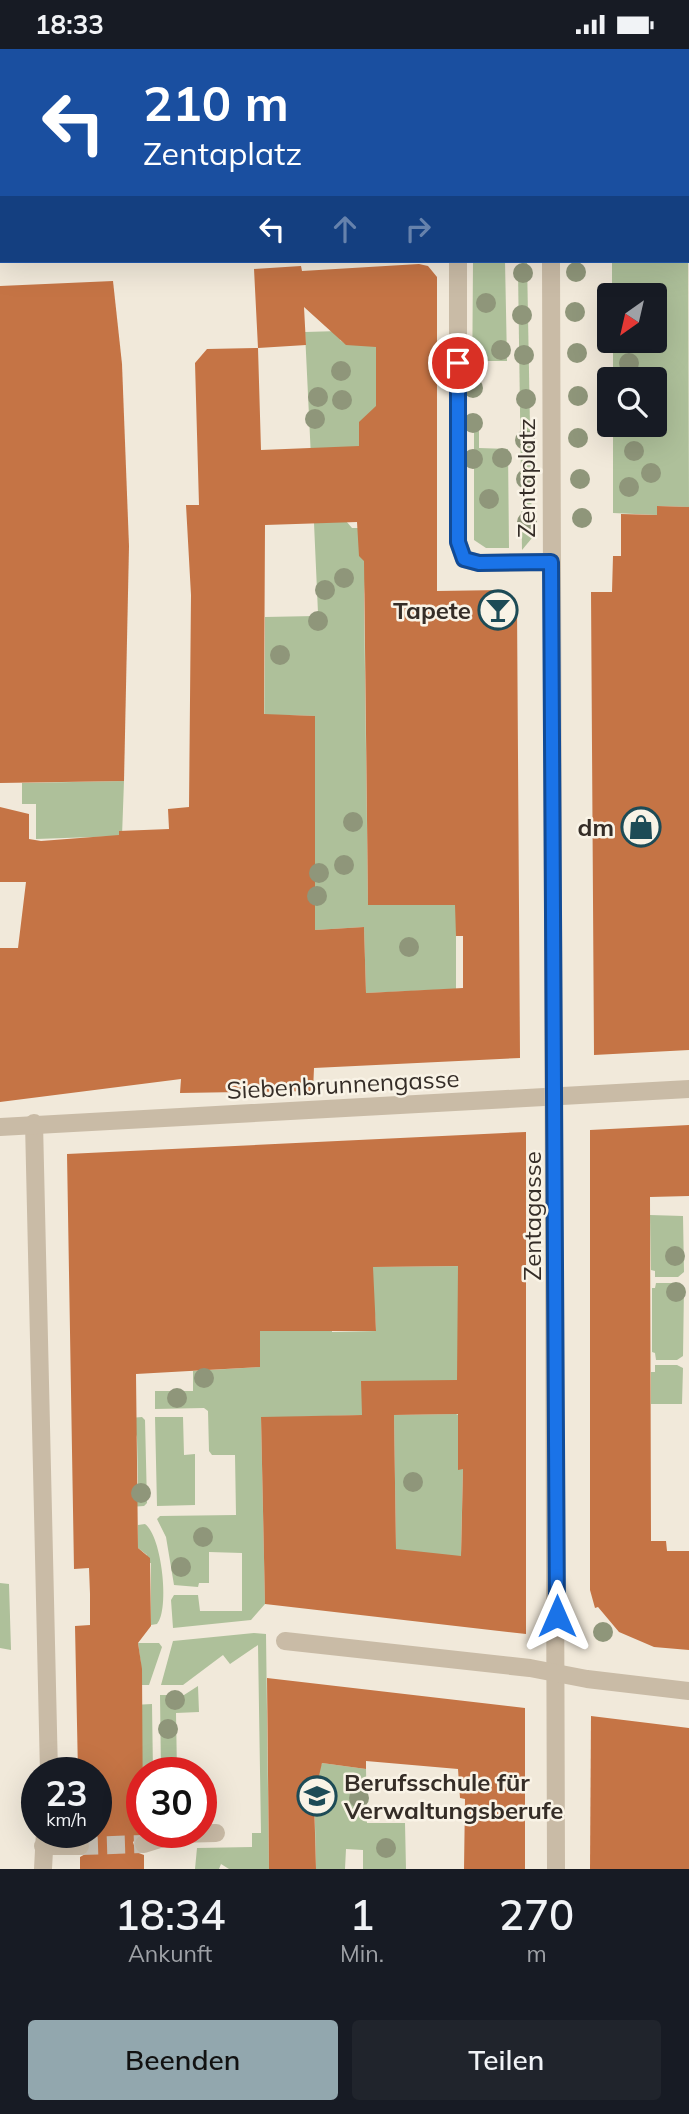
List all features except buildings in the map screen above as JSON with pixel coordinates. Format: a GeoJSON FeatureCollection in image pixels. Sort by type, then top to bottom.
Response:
{"type":"FeatureCollection","features":[{"type":"Feature","properties":{"kind":"street","name":"Zentaplatz"},"geometry":{"type":"LineString","coordinates":[[458,263],[458,542],[464,559],[479,563],[551,562],[551,263]]}},
{"type":"Feature","properties":{"kind":"street","name":"Zentagasse"},"geometry":{"type":"LineString","coordinates":[[551,562],[556,1098],[556,1869]]}},
{"type":"Feature","properties":{"kind":"street","name":"Siebenbrunnengasse"},"geometry":{"type":"LineString","coordinates":[[0,1127],[34,1123],[689,1089]]}},
{"type":"Feature","properties":{"kind":"street"},"geometry":{"type":"LineString","coordinates":[[34,1123],[49,1757]]}},
{"type":"Feature","properties":{"kind":"street"},"geometry":{"type":"LineString","coordinates":[[285,1641],[513,1666],[689,1691]]}},
{"type":"Feature","properties":{"kind":"street"},"geometry":{"type":"LineString","coordinates":[[43,1869],[44,1848]]}},
{"type":"Feature","properties":{"kind":"green space"},"geometry":{"type":"Polygon","coordinates":[[[473,263],[505,263],[507,361],[479,361],[479,395],[472,395],[473,263]]]}},
{"type":"Feature","properties":{"kind":"green space"},"geometry":{"type":"Polygon","coordinates":[[[522,263],[527,263],[532,538],[522,550],[518,271],[522,263]]]}},
{"type":"Feature","properties":{"kind":"green space"},"geometry":{"type":"Polygon","coordinates":[[[612,263],[688,263],[689,507],[658,506],[657,515],[613,513],[613,437],[667,437],[667,367],[613,367],[613,353],[667,353],[667,283],[612,283],[612,263]]]}},
{"type":"Feature","properties":{"kind":"green space"},"geometry":{"type":"Polygon","coordinates":[[[339,331],[340,340],[349,344],[358,344],[376,336],[377,451],[311,458],[305,332],[339,331]]]}},
{"type":"Feature","properties":{"kind":"green space"},"geometry":{"type":"Polygon","coordinates":[[[474,417],[479,418],[479,448],[508,449],[509,548],[486,548],[474,540],[474,417]]]}},
{"type":"Feature","properties":{"kind":"green space"},"geometry":{"type":"Polygon","coordinates":[[[346,521],[352,528],[376,528],[366,563],[364,594],[368,905],[456,905],[456,989],[366,993],[364,927],[315,930],[315,716],[285,715],[264,753],[265,617],[315,616],[318,613],[314,523],[346,521]]]}},
{"type":"Feature","properties":{"kind":"green space"},"geometry":{"type":"Polygon","coordinates":[[[124,781],[122,836],[36,839],[36,804],[22,804],[22,783],[124,781]]]}},
{"type":"Feature","properties":{"kind":"green space"},"geometry":{"type":"Polygon","coordinates":[[[650,1215],[683,1216],[684,1272],[678,1277],[655,1277],[655,1271],[651,1270],[650,1215]]]}},
{"type":"Feature","properties":{"kind":"green space"},"geometry":{"type":"Polygon","coordinates":[[[331,1264],[332,1332],[376,1331],[375,1314],[360,1267],[464,1266],[463,1381],[362,1381],[362,1415],[261,1418],[265,1604],[251,1620],[173,1628],[171,1600],[174,1595],[198,1595],[200,1611],[242,1611],[242,1553],[209,1552],[209,1583],[199,1583],[198,1587],[174,1585],[166,1537],[157,1519],[160,1516],[236,1515],[235,1455],[212,1455],[209,1451],[208,1411],[204,1408],[155,1409],[155,1391],[193,1391],[193,1371],[260,1367],[260,1331],[288,1330],[331,1264]]]}},
{"type":"Feature","properties":{"kind":"green space"},"geometry":{"type":"Polygon","coordinates":[[[656,1283],[677,1283],[684,1287],[683,1356],[677,1360],[656,1360],[655,1353],[652,1352],[652,1288],[655,1288],[656,1283]]]}},
{"type":"Feature","properties":{"kind":"green space"},"geometry":{"type":"Polygon","coordinates":[[[655,1365],[677,1365],[683,1368],[682,1404],[651,1404],[651,1372],[655,1372],[655,1365]]]}},
{"type":"Feature","properties":{"kind":"green space"},"geometry":{"type":"Polygon","coordinates":[[[456,1414],[463,1417],[464,1446],[458,1446],[458,1469],[463,1469],[461,1551],[468,1570],[396,1549],[394,1415],[456,1414]]]}},
{"type":"Feature","properties":{"kind":"green space"},"geometry":{"type":"Polygon","coordinates":[[[142,1417],[145,1420],[147,1503],[144,1506],[129,1507],[130,1486],[138,1486],[137,1437],[129,1418],[142,1417]]]}},
{"type":"Feature","properties":{"kind":"green space"},"geometry":{"type":"Polygon","coordinates":[[[155,1417],[183,1417],[184,1455],[195,1454],[195,1505],[157,1506],[155,1417]]]}},
{"type":"Feature","properties":{"kind":"green space"},"geometry":{"type":"Polygon","coordinates":[[[145,1524],[151,1531],[160,1557],[163,1589],[161,1616],[157,1624],[151,1625],[151,1563],[147,1563],[147,1555],[138,1548],[138,1525],[145,1524]]]}},
{"type":"Feature","properties":{"kind":"green space"},"geometry":{"type":"Polygon","coordinates":[[[0,1583],[9,1584],[11,1650],[0,1648],[0,1583]]]}},
{"type":"Feature","properties":{"kind":"green space"},"geometry":{"type":"Polygon","coordinates":[[[266,1634],[269,1869],[229,1869],[221,1864],[219,1869],[195,1869],[197,1848],[252,1847],[252,1833],[261,1833],[258,1645],[230,1664],[223,1655],[183,1685],[161,1685],[173,1641],[266,1634]]]}},
{"type":"Feature","properties":{"kind":"green space"},"geometry":{"type":"Polygon","coordinates":[[[138,1643],[159,1643],[162,1647],[149,1685],[133,1685],[141,1664],[138,1643]]]}},
{"type":"Feature","properties":{"kind":"green space"},"geometry":{"type":"Polygon","coordinates":[[[198,1686],[199,1712],[176,1713],[177,1757],[161,1757],[160,1695],[184,1695],[198,1686]]]}},
{"type":"Feature","properties":{"kind":"green space"},"geometry":{"type":"Polygon","coordinates":[[[152,1704],[153,1757],[142,1757],[142,1723],[133,1705],[152,1704]]]}},
{"type":"Feature","properties":{"kind":"green space"},"geometry":{"type":"Polygon","coordinates":[[[322,1763],[366,1769],[367,1823],[405,1823],[406,1869],[363,1869],[363,1850],[346,1849],[345,1869],[316,1869],[314,1783],[322,1763]]]}},
{"type":"Feature","properties":{"kind":"tunnel"},"geometry":{"type":"LineString","coordinates":[[112,1845],[126,1845]]}},
{"type":"Feature","properties":{"kind":"place","name":"Tapete"},"geometry":{"type":"Point","coordinates":[498,610]}},
{"type":"Feature","properties":{"kind":"place","name":"dm"},"geometry":{"type":"Point","coordinates":[641,827]}},
{"type":"Feature","properties":{"kind":"place","name":"Berufsschule für Verwaltungsberufe"},"geometry":{"type":"Point","coordinates":[317,1796]}},
{"type":"Feature","properties":{"kind":"route"},"geometry":{"type":"LineString","coordinates":[[458,363],[458,542],[464,559],[479,563],[551,562],[556,1063],[557,1616]]}}]}
